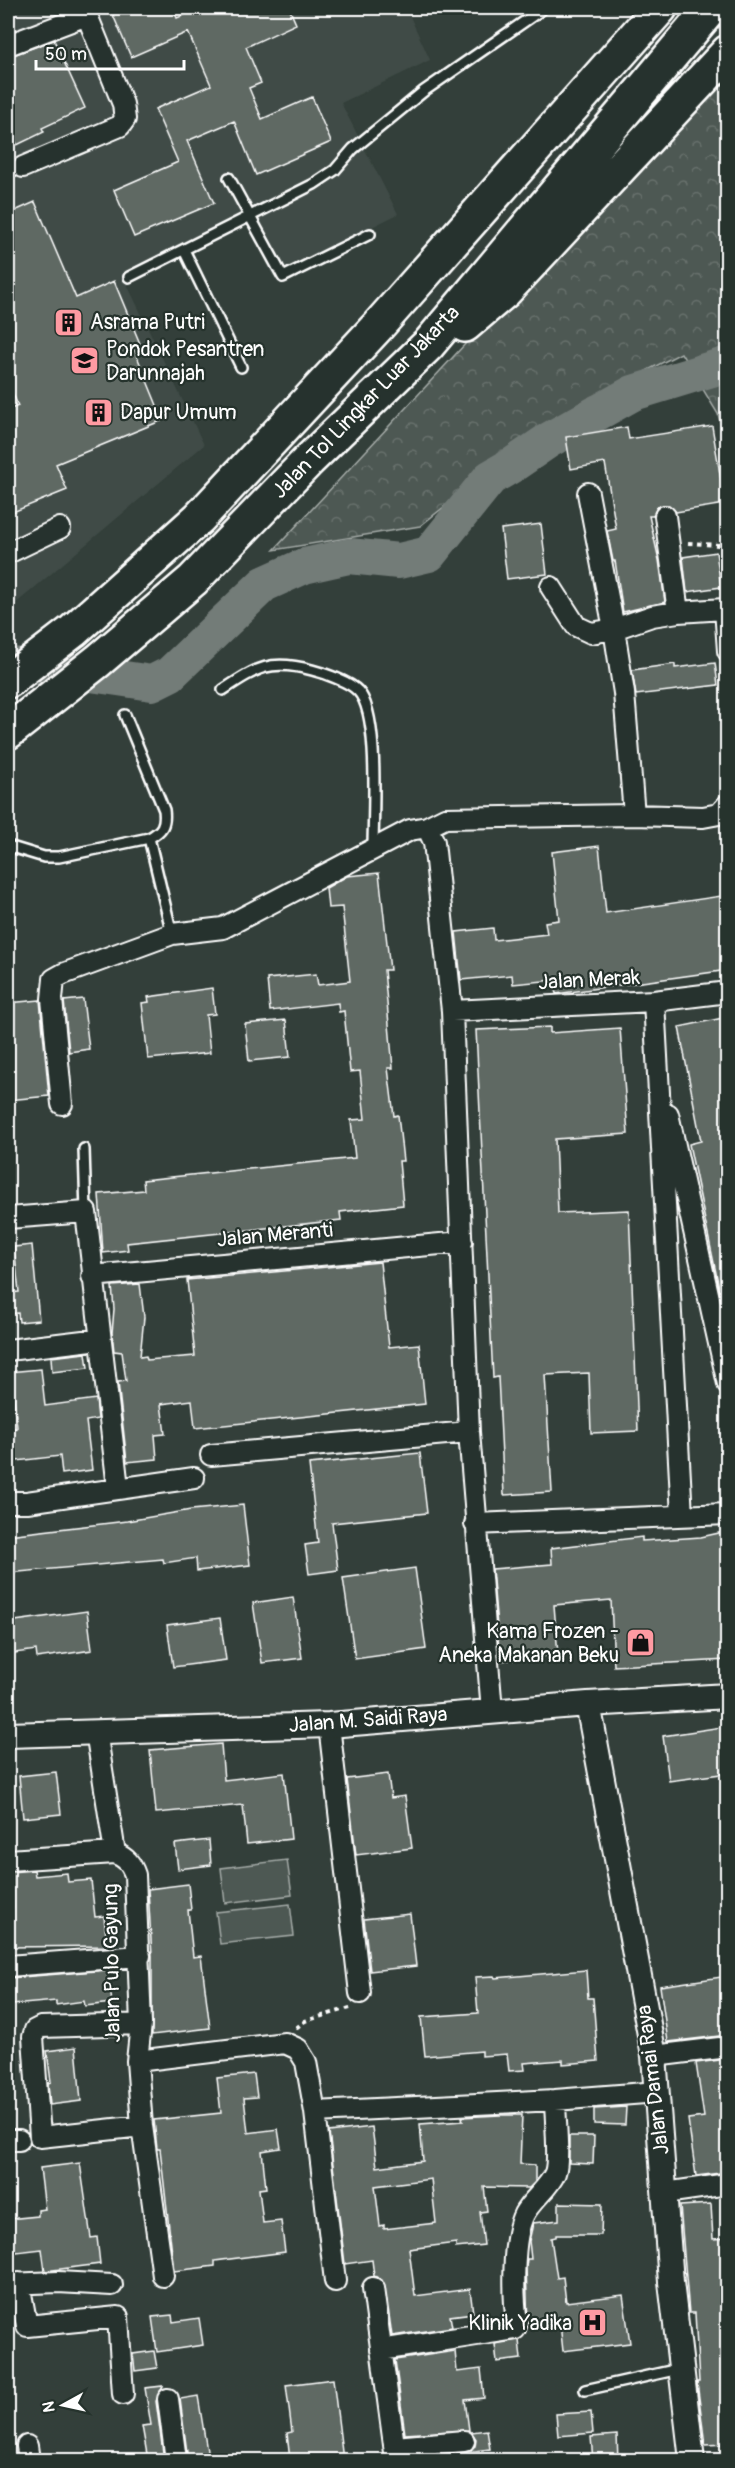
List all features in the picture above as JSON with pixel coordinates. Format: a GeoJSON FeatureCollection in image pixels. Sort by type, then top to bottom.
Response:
{"type":"FeatureCollection","features":[{"type":"Feature","properties":{"kind":"highway","name":"Jalan Tol Lingkar Luar Jakarta"},"geometry":{"type":"LineString","coordinates":[[8,681],[73,631],[199,518],[378,326],[660,8]]}},
{"type":"Feature","properties":{"kind":"highway","name":"Jalan Tol Lingkar Luar Jakarta"},"geometry":{"type":"LineString","coordinates":[[8,732],[98,661],[193,580],[309,460],[428,345],[711,8]]}},
{"type":"Feature","properties":{"kind":"highway"},"geometry":{"type":"LineString","coordinates":[[428,345],[439,343],[455,334],[505,291],[728,52]]}},
{"type":"Feature","properties":{"kind":"street"},"geometry":{"type":"LineString","coordinates":[[8,45],[85,11],[123,104],[125,119],[120,126],[23,167]]}},
{"type":"Feature","properties":{"kind":"street"},"geometry":{"type":"LineString","coordinates":[[588,494],[624,693],[634,815]]}},
{"type":"Feature","properties":{"kind":"street"},"geometry":{"type":"LineString","coordinates":[[665,516],[678,612]]}},
{"type":"Feature","properties":{"kind":"street"},"geometry":{"type":"LineString","coordinates":[[8,553],[60,528]]}},
{"type":"Feature","properties":{"kind":"street"},"geometry":{"type":"LineString","coordinates":[[551,587],[576,626],[591,633],[614,629],[652,616],[725,609],[728,651]]}},
{"type":"Feature","properties":{"kind":"street"},"geometry":{"type":"LineString","coordinates":[[62,1104],[52,999],[54,979],[78,967],[172,934],[223,928],[373,848],[410,830],[427,828],[445,818],[634,815],[703,818],[719,813],[728,804]]}},
{"type":"Feature","properties":{"kind":"street"},"geometry":{"type":"LineString","coordinates":[[427,828],[432,833],[434,842],[452,1011],[469,1432],[492,1712]]}},
{"type":"Feature","properties":{"kind":"street","name":"Jalan Merak"},"geometry":{"type":"LineString","coordinates":[[452,1011],[654,1001],[728,992]]}},
{"type":"Feature","properties":{"kind":"street"},"geometry":{"type":"LineString","coordinates":[[654,1001],[682,1516]]}},
{"type":"Feature","properties":{"kind":"street"},"geometry":{"type":"LineString","coordinates":[[658,1091],[669,1117],[675,1142],[728,1384]]}},
{"type":"Feature","properties":{"kind":"street"},"geometry":{"type":"LineString","coordinates":[[8,1218],[86,1212],[118,1488]]}},
{"type":"Feature","properties":{"kind":"street","name":"Jalan Meranti"},"geometry":{"type":"LineString","coordinates":[[92,1276],[462,1242]]}},
{"type":"Feature","properties":{"kind":"street"},"geometry":{"type":"LineString","coordinates":[[8,1350],[100,1339]]}},
{"type":"Feature","properties":{"kind":"street"},"geometry":{"type":"LineString","coordinates":[[211,1455],[469,1432]]}},
{"type":"Feature","properties":{"kind":"street"},"geometry":{"type":"LineString","coordinates":[[8,1502],[27,1502],[194,1478]]}},
{"type":"Feature","properties":{"kind":"street"},"geometry":{"type":"LineString","coordinates":[[476,1524],[728,1514]]}},
{"type":"Feature","properties":{"kind":"street","name":"Jalan M. Saidi Raya"},"geometry":{"type":"LineString","coordinates":[[8,1735],[329,1725],[588,1704],[728,1696]]}},
{"type":"Feature","properties":{"kind":"street","name":"Jalan Damai Raya"},"geometry":{"type":"LineString","coordinates":[[588,1704],[654,2056],[671,2282],[692,2460]]}},
{"type":"Feature","properties":{"kind":"street"},"geometry":{"type":"LineString","coordinates":[[329,1725],[360,1992]]}},
{"type":"Feature","properties":{"kind":"street","name":"Jalan Pulo Gayung"},"geometry":{"type":"LineString","coordinates":[[96,1731],[114,1853],[125,1858],[135,1875],[141,2024],[137,2061],[142,2126],[163,2276]]}},
{"type":"Feature","properties":{"kind":"street"},"geometry":{"type":"LineString","coordinates":[[8,1860],[114,1853]]}},
{"type":"Feature","properties":{"kind":"street"},"geometry":{"type":"LineString","coordinates":[[8,1966],[140,1956]]}},
{"type":"Feature","properties":{"kind":"street"},"geometry":{"type":"LineString","coordinates":[[141,2024],[41,2027],[35,2030],[33,2037],[40,2137],[142,2126]]}},
{"type":"Feature","properties":{"kind":"street"},"geometry":{"type":"LineString","coordinates":[[137,2061],[285,2043],[298,2049],[304,2055],[315,2112],[335,2281]]}},
{"type":"Feature","properties":{"kind":"street"},"geometry":{"type":"LineString","coordinates":[[654,2056],[728,2047]]}},
{"type":"Feature","properties":{"kind":"street"},"geometry":{"type":"LineString","coordinates":[[315,2112],[555,2100],[658,2092]]}},
{"type":"Feature","properties":{"kind":"street"},"geometry":{"type":"LineString","coordinates":[[381,2350],[515,2329],[517,2323],[514,2277],[523,2216],[533,2199],[555,2174],[555,2100]]}},
{"type":"Feature","properties":{"kind":"street"},"geometry":{"type":"LineString","coordinates":[[665,2193],[728,2184]]}},
{"type":"Feature","properties":{"kind":"street"},"geometry":{"type":"LineString","coordinates":[[112,2285],[58,2282],[13,2284],[27,2326],[118,2317],[123,2394]]}},
{"type":"Feature","properties":{"kind":"street"},"geometry":{"type":"LineString","coordinates":[[373,2288],[395,2454],[464,2441]]}},
{"type":"Feature","properties":{"kind":"street"},"geometry":{"type":"LineString","coordinates":[[168,2399],[176,2460]]}},
{"type":"Feature","properties":{"kind":"lane"},"geometry":{"type":"LineString","coordinates":[[129,277],[314,184],[335,170],[353,149],[424,91],[541,10],[540,8]]}},
{"type":"Feature","properties":{"kind":"lane"},"geometry":{"type":"LineString","coordinates":[[229,178],[283,277],[370,234]]}},
{"type":"Feature","properties":{"kind":"lane"},"geometry":{"type":"LineString","coordinates":[[184,250],[241,367]]}},
{"type":"Feature","properties":{"kind":"lane"},"geometry":{"type":"LineString","coordinates":[[223,690],[255,669],[269,665],[297,666],[325,673],[358,690],[368,707],[372,732],[373,848]]}},
{"type":"Feature","properties":{"kind":"lane"},"geometry":{"type":"LineString","coordinates":[[8,846],[44,857],[59,857],[149,838],[162,829],[165,822],[164,810],[124,715]]}},
{"type":"Feature","properties":{"kind":"lane"},"geometry":{"type":"LineString","coordinates":[[149,838],[172,934]]}},
{"type":"Feature","properties":{"kind":"lane"},"geometry":{"type":"LineString","coordinates":[[84,1149],[86,1212]]}},
{"type":"Feature","properties":{"kind":"lane"},"geometry":{"type":"LineString","coordinates":[[585,2390],[681,2368]]}},
{"type":"Feature","properties":{"kind":"path"},"geometry":{"type":"LineString","coordinates":[[668,541],[719,545],[728,550]]}},
{"type":"Feature","properties":{"kind":"path"},"geometry":{"type":"LineString","coordinates":[[285,2043],[297,2026],[352,2007],[360,1992]]}},
{"type":"Feature","properties":{"kind":"shaded area","name":"Pondok Pesantren Darunnajah"},"geometry":{"type":"Polygon","coordinates":[[[8,8],[406,8],[430,60],[341,103],[398,214],[273,276],[246,219],[123,276],[204,445],[8,610],[8,8]]]}},
{"type":"Feature","properties":{"kind":"green space"},"geometry":{"type":"Polygon","coordinates":[[[727,62],[727,447],[718,414],[681,353],[557,417],[420,526],[274,550],[727,62]]]}},
{"type":"Feature","properties":{"kind":"green space"},"geometry":{"type":"Polygon","coordinates":[[[287,1860],[292,1895],[225,1903],[221,1868],[287,1860]]]}},
{"type":"Feature","properties":{"kind":"green space"},"geometry":{"type":"Polygon","coordinates":[[[290,1904],[294,1936],[220,1944],[216,1912],[290,1904]]]}},
{"type":"Feature","properties":{"kind":"building"},"geometry":{"type":"Polygon","coordinates":[[[110,8],[173,8],[177,18],[200,8],[289,8],[296,24],[246,47],[261,83],[249,88],[262,119],[312,97],[331,142],[256,175],[234,121],[187,141],[214,203],[134,237],[114,190],[178,162],[155,109],[211,85],[188,32],[131,57],[110,8]]]}},
{"type":"Feature","properties":{"kind":"building"},"geometry":{"type":"Polygon","coordinates":[[[54,40],[85,108],[42,128],[44,132],[17,145],[8,124],[8,57],[54,40]]]}},
{"type":"Feature","properties":{"kind":"building"},"geometry":{"type":"Polygon","coordinates":[[[35,202],[76,298],[114,281],[141,346],[134,349],[163,420],[56,464],[67,490],[8,514],[8,410],[18,406],[8,381],[8,214],[35,202]]]}},
{"type":"Feature","properties":{"kind":"building"},"geometry":{"type":"Polygon","coordinates":[[[712,426],[725,504],[676,512],[669,505],[657,507],[653,516],[649,516],[665,602],[623,612],[615,561],[613,561],[607,531],[616,529],[605,463],[571,469],[566,437],[627,427],[629,439],[712,426]]]}},
{"type":"Feature","properties":{"kind":"building"},"geometry":{"type":"Polygon","coordinates":[[[541,524],[547,574],[507,579],[501,529],[541,524]]]}},
{"type":"Feature","properties":{"kind":"building"},"geometry":{"type":"Polygon","coordinates":[[[716,552],[721,587],[687,592],[683,557],[716,552]]]}},
{"type":"Feature","properties":{"kind":"building"},"geometry":{"type":"Polygon","coordinates":[[[715,663],[718,685],[636,695],[632,670],[675,664],[675,668],[715,663]]]}},
{"type":"Feature","properties":{"kind":"building"},"geometry":{"type":"Polygon","coordinates":[[[599,846],[606,913],[728,895],[728,970],[556,994],[554,980],[513,984],[512,975],[461,980],[456,932],[493,928],[494,940],[547,934],[545,922],[559,920],[552,852],[599,846]]]}},
{"type":"Feature","properties":{"kind":"building"},"geometry":{"type":"Polygon","coordinates":[[[379,873],[390,970],[384,970],[393,1068],[388,1068],[394,1116],[398,1115],[403,1161],[399,1161],[403,1205],[340,1212],[341,1220],[127,1243],[128,1250],[103,1253],[99,1194],[144,1190],[143,1180],[355,1158],[351,1120],[365,1119],[360,1071],[350,1072],[344,1011],[339,1012],[338,1003],[270,1011],[267,979],[316,974],[318,985],[350,981],[342,907],[328,908],[326,888],[347,876],[379,873]]]}},
{"type":"Feature","properties":{"kind":"building"},"geometry":{"type":"Polygon","coordinates":[[[212,988],[215,1014],[206,1015],[210,1053],[148,1059],[142,1003],[149,1002],[148,997],[212,988]]]}},
{"type":"Feature","properties":{"kind":"building"},"geometry":{"type":"Polygon","coordinates":[[[83,999],[89,1049],[69,1052],[64,1001],[83,999]]]}},
{"type":"Feature","properties":{"kind":"building"},"geometry":{"type":"Polygon","coordinates":[[[40,1000],[49,1096],[8,1100],[8,1003],[40,1000]]]}},
{"type":"Feature","properties":{"kind":"building"},"geometry":{"type":"Polygon","coordinates":[[[728,1017],[728,1072],[721,1074],[728,1110],[728,1292],[720,1292],[689,1144],[701,1141],[679,1027],[728,1017]]]}},
{"type":"Feature","properties":{"kind":"building"},"geometry":{"type":"Polygon","coordinates":[[[286,1020],[290,1057],[249,1061],[245,1024],[286,1020]]]}},
{"type":"Feature","properties":{"kind":"building"},"geometry":{"type":"Polygon","coordinates":[[[550,1027],[550,1033],[620,1028],[628,1134],[555,1139],[558,1213],[629,1210],[638,1431],[591,1433],[589,1373],[545,1375],[552,1492],[504,1495],[498,1377],[493,1378],[476,1030],[550,1027]]]}},
{"type":"Feature","properties":{"kind":"building"},"geometry":{"type":"Polygon","coordinates":[[[32,1245],[39,1320],[19,1322],[18,1313],[8,1314],[8,1293],[19,1292],[14,1247],[32,1245]]]}},
{"type":"Feature","properties":{"kind":"building"},"geometry":{"type":"Polygon","coordinates":[[[380,1262],[389,1347],[419,1344],[425,1404],[195,1428],[192,1400],[161,1404],[165,1434],[155,1435],[157,1459],[127,1462],[118,1382],[126,1381],[122,1352],[114,1351],[112,1286],[140,1284],[144,1317],[140,1357],[146,1356],[147,1360],[195,1356],[187,1280],[380,1262]]]}},
{"type":"Feature","properties":{"kind":"building"},"geometry":{"type":"Polygon","coordinates":[[[86,1353],[88,1368],[52,1372],[51,1357],[86,1353]]]}},
{"type":"Feature","properties":{"kind":"building"},"geometry":{"type":"Polygon","coordinates":[[[41,1369],[45,1406],[96,1399],[98,1419],[86,1421],[92,1470],[62,1474],[60,1456],[8,1462],[8,1429],[17,1428],[13,1388],[8,1388],[8,1372],[41,1369]]]}},
{"type":"Feature","properties":{"kind":"building"},"geometry":{"type":"Polygon","coordinates":[[[420,1453],[427,1513],[332,1523],[338,1570],[309,1574],[305,1545],[318,1543],[309,1464],[420,1453]]]}},
{"type":"Feature","properties":{"kind":"building"},"geometry":{"type":"Polygon","coordinates":[[[243,1505],[250,1565],[197,1571],[196,1558],[164,1563],[163,1559],[8,1573],[8,1535],[243,1505]]]}},
{"type":"Feature","properties":{"kind":"building"},"geometry":{"type":"Polygon","coordinates":[[[728,1531],[728,1660],[614,1666],[611,1600],[554,1605],[558,1655],[500,1661],[492,1569],[552,1564],[551,1548],[642,1537],[642,1541],[701,1537],[728,1531]]]}},
{"type":"Feature","properties":{"kind":"building"},"geometry":{"type":"Polygon","coordinates":[[[415,1568],[426,1649],[355,1659],[343,1578],[415,1568]]]}},
{"type":"Feature","properties":{"kind":"building"},"geometry":{"type":"Polygon","coordinates":[[[293,1597],[302,1658],[262,1663],[253,1603],[293,1597]]]}},
{"type":"Feature","properties":{"kind":"building"},"geometry":{"type":"Polygon","coordinates":[[[87,1611],[92,1650],[37,1658],[36,1650],[8,1654],[8,1622],[87,1611]]]}},
{"type":"Feature","properties":{"kind":"building"},"geometry":{"type":"Polygon","coordinates":[[[220,1618],[226,1660],[173,1667],[167,1625],[220,1618]]]}},
{"type":"Feature","properties":{"kind":"building"},"geometry":{"type":"Polygon","coordinates":[[[728,1726],[728,1773],[669,1781],[663,1736],[728,1726]]]}},
{"type":"Feature","properties":{"kind":"building"},"geometry":{"type":"Polygon","coordinates":[[[221,1744],[224,1780],[284,1773],[291,1839],[247,1844],[243,1805],[156,1813],[150,1750],[221,1744]]]}},
{"type":"Feature","properties":{"kind":"building"},"geometry":{"type":"Polygon","coordinates":[[[56,1772],[61,1814],[23,1818],[19,1776],[56,1772]]]}},
{"type":"Feature","properties":{"kind":"building"},"geometry":{"type":"Polygon","coordinates":[[[388,1774],[391,1798],[405,1796],[412,1848],[356,1855],[347,1779],[388,1774]]]}},
{"type":"Feature","properties":{"kind":"building"},"geometry":{"type":"Polygon","coordinates":[[[209,1840],[211,1865],[178,1869],[175,1844],[209,1840]]]}},
{"type":"Feature","properties":{"kind":"building"},"geometry":{"type":"Polygon","coordinates":[[[34,1870],[35,1876],[67,1873],[68,1882],[91,1880],[95,1917],[104,1916],[107,1946],[8,1947],[8,1907],[13,1907],[10,1872],[34,1870]]]}},
{"type":"Feature","properties":{"kind":"building"},"geometry":{"type":"Polygon","coordinates":[[[188,1884],[193,1957],[201,1956],[210,2028],[152,2035],[152,1956],[148,1889],[188,1884]]]}},
{"type":"Feature","properties":{"kind":"building"},"geometry":{"type":"Polygon","coordinates":[[[410,1914],[416,1966],[370,1971],[364,1919],[410,1914]]]}},
{"type":"Feature","properties":{"kind":"building"},"geometry":{"type":"Polygon","coordinates":[[[108,1970],[112,2003],[85,2006],[84,2001],[56,2005],[56,2001],[12,2005],[9,1978],[108,1970]]]}},
{"type":"Feature","properties":{"kind":"building"},"geometry":{"type":"Polygon","coordinates":[[[586,1970],[588,1998],[593,1998],[598,2061],[563,2064],[563,2060],[524,2063],[525,2070],[509,2071],[507,2054],[482,2056],[482,2051],[425,2056],[421,2017],[478,2013],[475,1977],[494,1976],[495,1978],[586,1970]]]}},
{"type":"Feature","properties":{"kind":"building"},"geometry":{"type":"Polygon","coordinates":[[[728,1976],[728,2035],[668,2042],[660,1986],[728,1976]]]}},
{"type":"Feature","properties":{"kind":"building"},"geometry":{"type":"Polygon","coordinates":[[[76,2047],[81,2101],[50,2105],[48,2083],[51,2082],[47,2051],[76,2047]]]}},
{"type":"Feature","properties":{"kind":"building"},"geometry":{"type":"Polygon","coordinates":[[[728,2059],[728,2172],[696,2176],[688,2119],[704,2117],[696,2063],[728,2059]]]}},
{"type":"Feature","properties":{"kind":"building"},"geometry":{"type":"Polygon","coordinates":[[[254,2074],[257,2097],[244,2098],[248,2133],[278,2129],[281,2148],[262,2151],[266,2188],[259,2189],[263,2223],[281,2221],[285,2252],[215,2261],[215,2266],[174,2271],[160,2149],[157,2149],[154,2120],[221,2113],[217,2078],[254,2074]]]}},
{"type":"Feature","properties":{"kind":"building"},"geometry":{"type":"Polygon","coordinates":[[[626,2107],[625,2125],[594,2124],[594,2109],[626,2107]]]}},
{"type":"Feature","properties":{"kind":"building"},"geometry":{"type":"Polygon","coordinates":[[[522,2115],[520,2164],[535,2165],[535,2182],[529,2188],[484,2187],[487,2211],[480,2212],[484,2245],[456,2248],[456,2243],[409,2249],[415,2296],[470,2289],[473,2313],[450,2316],[452,2327],[392,2336],[385,2286],[382,2280],[374,2276],[372,2260],[345,2264],[329,2132],[372,2127],[377,2167],[423,2161],[420,2124],[463,2121],[462,2117],[522,2115]],[[431,2179],[375,2186],[380,2226],[384,2225],[384,2229],[436,2223],[431,2179]]]}},
{"type":"Feature","properties":{"kind":"building"},"geometry":{"type":"Polygon","coordinates":[[[569,2136],[594,2136],[593,2164],[569,2163],[569,2136]]]}},
{"type":"Feature","properties":{"kind":"building"},"geometry":{"type":"Polygon","coordinates":[[[80,2163],[91,2238],[97,2237],[100,2264],[45,2271],[42,2249],[8,2253],[8,2219],[38,2216],[38,2210],[45,2209],[40,2168],[80,2163]]]}},
{"type":"Feature","properties":{"kind":"building"},"geometry":{"type":"Polygon","coordinates":[[[559,2203],[602,2204],[601,2235],[556,2235],[551,2238],[557,2278],[563,2277],[566,2302],[623,2295],[630,2343],[563,2351],[560,2324],[528,2327],[526,2267],[527,2259],[531,2259],[529,2241],[533,2223],[559,2220],[559,2203]]]}},
{"type":"Feature","properties":{"kind":"building"},"geometry":{"type":"Polygon","coordinates":[[[711,2204],[713,2239],[728,2238],[728,2444],[705,2445],[697,2382],[699,2382],[695,2313],[689,2313],[680,2206],[711,2204]]]}},
{"type":"Feature","properties":{"kind":"building"},"geometry":{"type":"Polygon","coordinates":[[[172,2315],[173,2322],[199,2318],[203,2345],[157,2352],[152,2317],[172,2315]]]}},
{"type":"Feature","properties":{"kind":"building"},"geometry":{"type":"Polygon","coordinates":[[[519,2340],[521,2359],[497,2362],[495,2344],[519,2340]]]}},
{"type":"Feature","properties":{"kind":"building"},"geometry":{"type":"Polygon","coordinates":[[[154,2351],[157,2368],[135,2371],[133,2354],[154,2351]]]}},
{"type":"Feature","properties":{"kind":"building"},"geometry":{"type":"Polygon","coordinates":[[[455,2351],[457,2372],[481,2369],[484,2398],[465,2400],[469,2430],[405,2434],[395,2360],[455,2351]]]}},
{"type":"Feature","properties":{"kind":"building"},"geometry":{"type":"Polygon","coordinates":[[[333,2379],[343,2460],[290,2460],[287,2433],[292,2432],[286,2385],[333,2379]]]}},
{"type":"Feature","properties":{"kind":"building"},"geometry":{"type":"Polygon","coordinates":[[[163,2386],[156,2401],[164,2460],[148,2460],[142,2426],[151,2425],[145,2388],[163,2386]]]}},
{"type":"Feature","properties":{"kind":"building"},"geometry":{"type":"Polygon","coordinates":[[[198,2396],[208,2457],[188,2460],[180,2399],[198,2396]]]}},
{"type":"Feature","properties":{"kind":"building"},"geometry":{"type":"Polygon","coordinates":[[[591,2412],[593,2433],[558,2436],[556,2414],[591,2412]]]}},
{"type":"Feature","properties":{"kind":"building"},"geometry":{"type":"Polygon","coordinates":[[[487,2430],[490,2449],[467,2452],[475,2446],[476,2439],[471,2432],[487,2430]]]}},
{"type":"Feature","properties":{"kind":"building"},"geometry":{"type":"Polygon","coordinates":[[[617,2435],[618,2460],[593,2460],[591,2437],[617,2435]]]}},
{"type":"Feature","properties":{"kind":"building"},"geometry":{"type":"Polygon","coordinates":[[[454,2454],[439,2456],[440,2460],[408,2460],[408,2458],[454,2454]]]}},
{"type":"Feature","properties":{"kind":"waterway"},"geometry":{"type":"LineString","coordinates":[[8,665],[43,667],[152,683],[170,674],[264,584],[304,566],[349,556],[399,561],[429,554],[490,478],[549,440],[633,393],[728,364]]}},
{"type":"Feature","properties":{"kind":"place","name":"Asrama Putri"},"geometry":{"type":"Point","coordinates":[69,322]}},
{"type":"Feature","properties":{"kind":"place","name":"Pondok Pesantren Darunnajah"},"geometry":{"type":"Point","coordinates":[85,361]}},
{"type":"Feature","properties":{"kind":"place","name":"Dapur Umum"},"geometry":{"type":"Point","coordinates":[99,412]}},
{"type":"Feature","properties":{"kind":"place","name":"Kama Frozen - Aneka Makanan Beku"},"geometry":{"type":"Point","coordinates":[640,1643]}},
{"type":"Feature","properties":{"kind":"place","name":"Klinik Yadika"},"geometry":{"type":"Point","coordinates":[593,2323]}}]}
